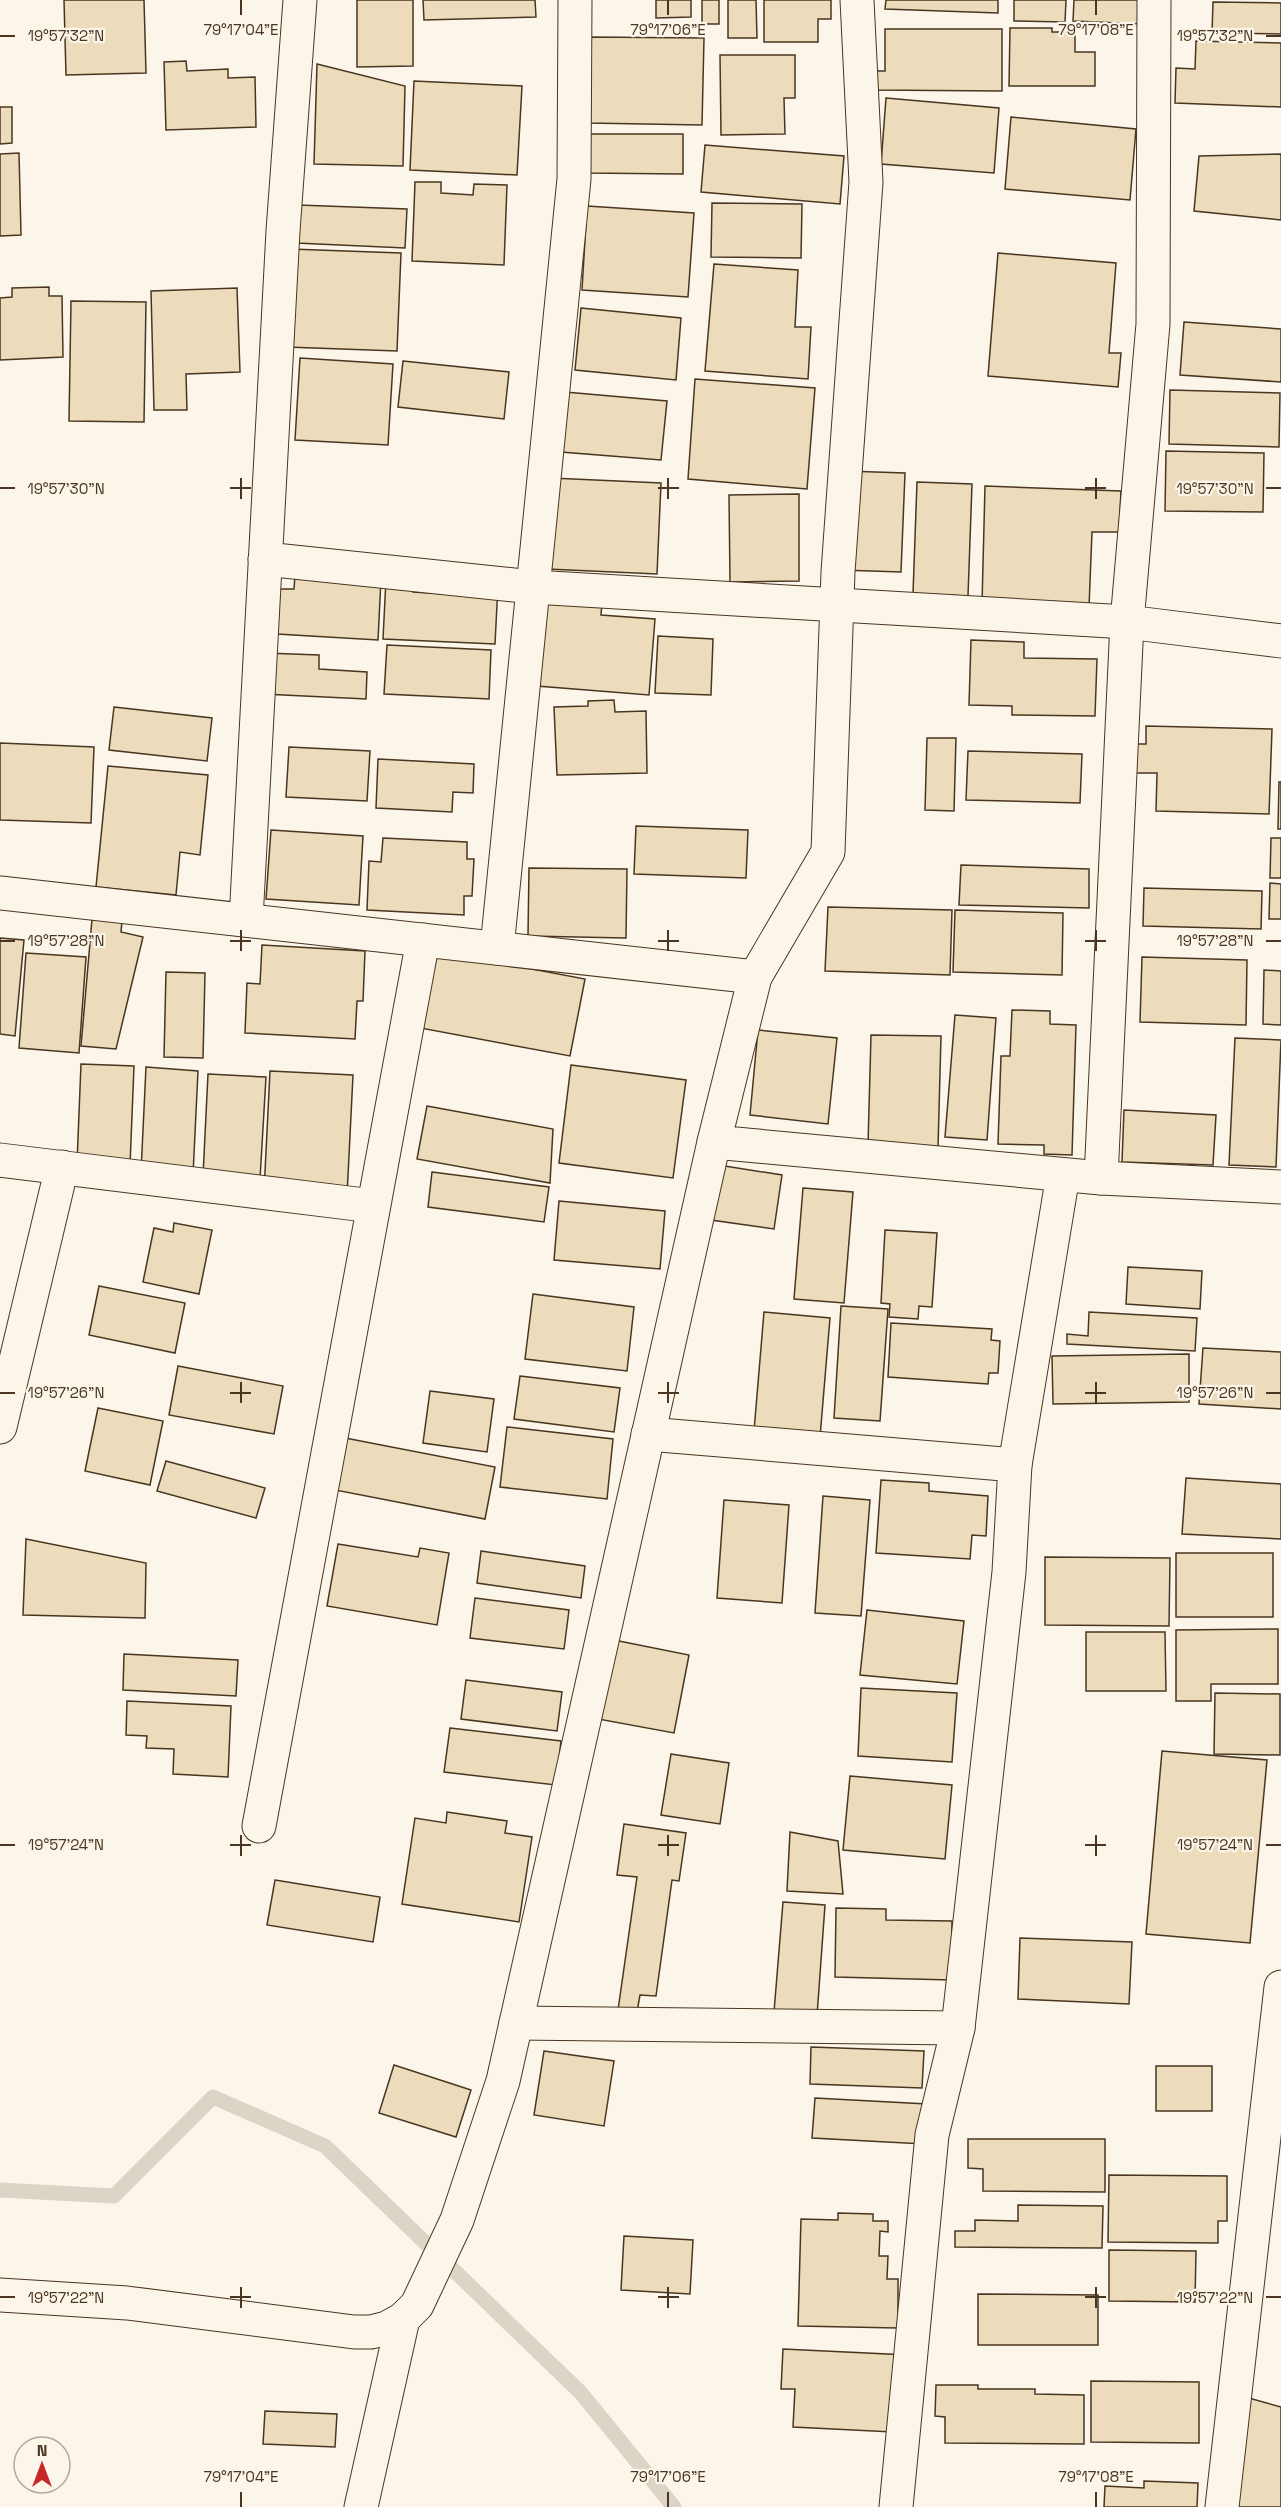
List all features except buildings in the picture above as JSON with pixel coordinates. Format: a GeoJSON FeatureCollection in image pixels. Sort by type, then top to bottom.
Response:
{"type":"FeatureCollection","features":[{"type":"Feature","properties":{"kind":"street"},"geometry":{"type":"LineString","coordinates":[[246,920],[283,231],[300,0]]}},
{"type":"Feature","properties":{"kind":"street"},"geometry":{"type":"LineString","coordinates":[[497,948],[574,179],[575,0]]}},
{"type":"Feature","properties":{"kind":"street"},"geometry":{"type":"LineString","coordinates":[[361,2507],[410,2312],[457,2220],[503,2081],[714,1142],[755,977],[828,852],[838,604],[866,182],[856,0]]}},
{"type":"Feature","properties":{"kind":"street"},"geometry":{"type":"LineString","coordinates":[[1101,1178],[1127,622],[1153,324],[1154,0]]}},
{"type":"Feature","properties":{"kind":"street"},"geometry":{"type":"LineString","coordinates":[[265,559],[533,587],[1127,622],[1281,641]]}},
{"type":"Feature","properties":{"kind":"street"},"geometry":{"type":"LineString","coordinates":[[0,893],[755,977]]}},
{"type":"Feature","properties":{"kind":"street"},"geometry":{"type":"LineString","coordinates":[[259,1826],[423,939]]}},
{"type":"Feature","properties":{"kind":"street"},"geometry":{"type":"LineString","coordinates":[[714,1142],[1063,1175],[1281,1187]]}},
{"type":"Feature","properties":{"kind":"street"},"geometry":{"type":"LineString","coordinates":[[0,1160],[374,1206]]}},
{"type":"Feature","properties":{"kind":"street"},"geometry":{"type":"LineString","coordinates":[[0,1427],[63,1167]]}},
{"type":"Feature","properties":{"kind":"street"},"geometry":{"type":"LineString","coordinates":[[896,2507],[932,2135],[958,2028],[1009,1572],[1015,1465],[1063,1175]]}},
{"type":"Feature","properties":{"kind":"street"},"geometry":{"type":"LineString","coordinates":[[648,1434],[1015,1465]]}},
{"type":"Feature","properties":{"kind":"street"},"geometry":{"type":"LineString","coordinates":[[1222,2507],[1281,1987]]}},
{"type":"Feature","properties":{"kind":"street"},"geometry":{"type":"LineString","coordinates":[[516,2023],[958,2028]]}},
{"type":"Feature","properties":{"kind":"street"},"geometry":{"type":"LineString","coordinates":[[0,2295],[127,2303],[354,2332],[371,2332],[387,2328],[410,2312]]}},
{"type":"Feature","properties":{"kind":"waterway"},"geometry":{"type":"LineString","coordinates":[[0,2190],[114,2196],[213,2097],[325,2146],[581,2393],[674,2507]]}}]}
